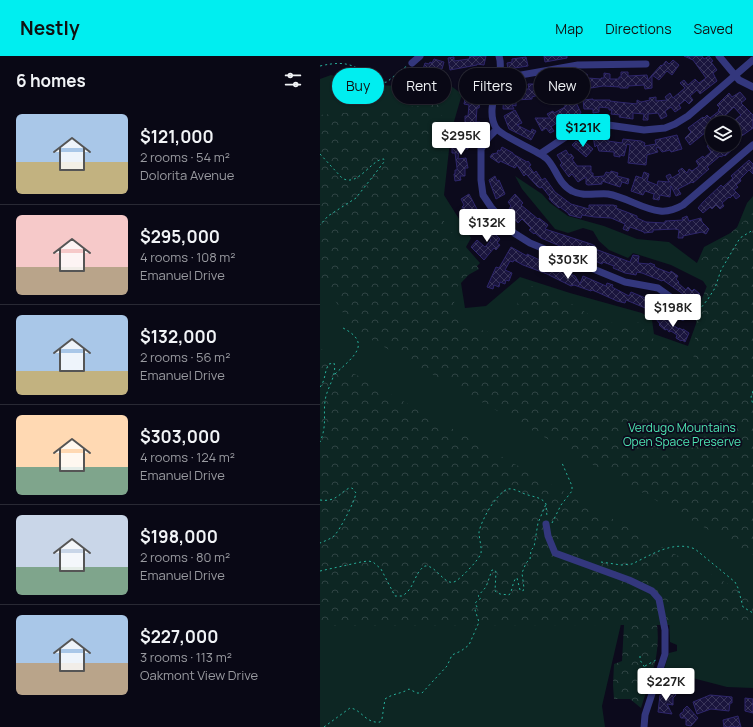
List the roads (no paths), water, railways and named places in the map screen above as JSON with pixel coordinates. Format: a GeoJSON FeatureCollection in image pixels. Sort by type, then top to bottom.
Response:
{"type":"FeatureCollection","features":[{"type":"Feature","properties":{"kind":"street"},"geometry":{"type":"LineString","coordinates":[[412,63],[420,56]]}},
{"type":"Feature","properties":{"kind":"street"},"geometry":{"type":"LineString","coordinates":[[499,56],[500,68]]}},
{"type":"Feature","properties":{"kind":"street"},"geometry":{"type":"LineString","coordinates":[[719,56],[739,80],[753,87]]}},
{"type":"Feature","properties":{"kind":"street"},"geometry":{"type":"LineString","coordinates":[[540,154],[579,128],[594,123],[644,130],[665,128],[675,124],[688,116],[753,60]]}},
{"type":"Feature","properties":{"kind":"street"},"geometry":{"type":"LineString","coordinates":[[526,74],[578,65],[646,64]]}},
{"type":"Feature","properties":{"kind":"street"},"geometry":{"type":"LineString","coordinates":[[493,104],[493,120],[497,129],[547,159],[562,184],[571,191],[583,194],[611,195],[652,209],[670,211],[683,205],[753,145]]}},
{"type":"Feature","properties":{"kind":"street"},"geometry":{"type":"LineString","coordinates":[[497,129],[489,137],[481,149],[481,180],[483,195],[491,208],[514,233],[530,243],[625,282],[658,288],[672,298],[683,317]]}},
{"type":"Feature","properties":{"kind":"street"},"geometry":{"type":"LineString","coordinates":[[549,524],[548,536],[555,553],[629,580],[652,591],[659,600],[666,637],[665,654],[645,715],[644,727]]}},
{"type":"Feature","properties":{"kind":"park label","name":"Verdugo Mountains Open Space Preserve"},"geometry":{"type":"Point","coordinates":[682,434]}}]}
